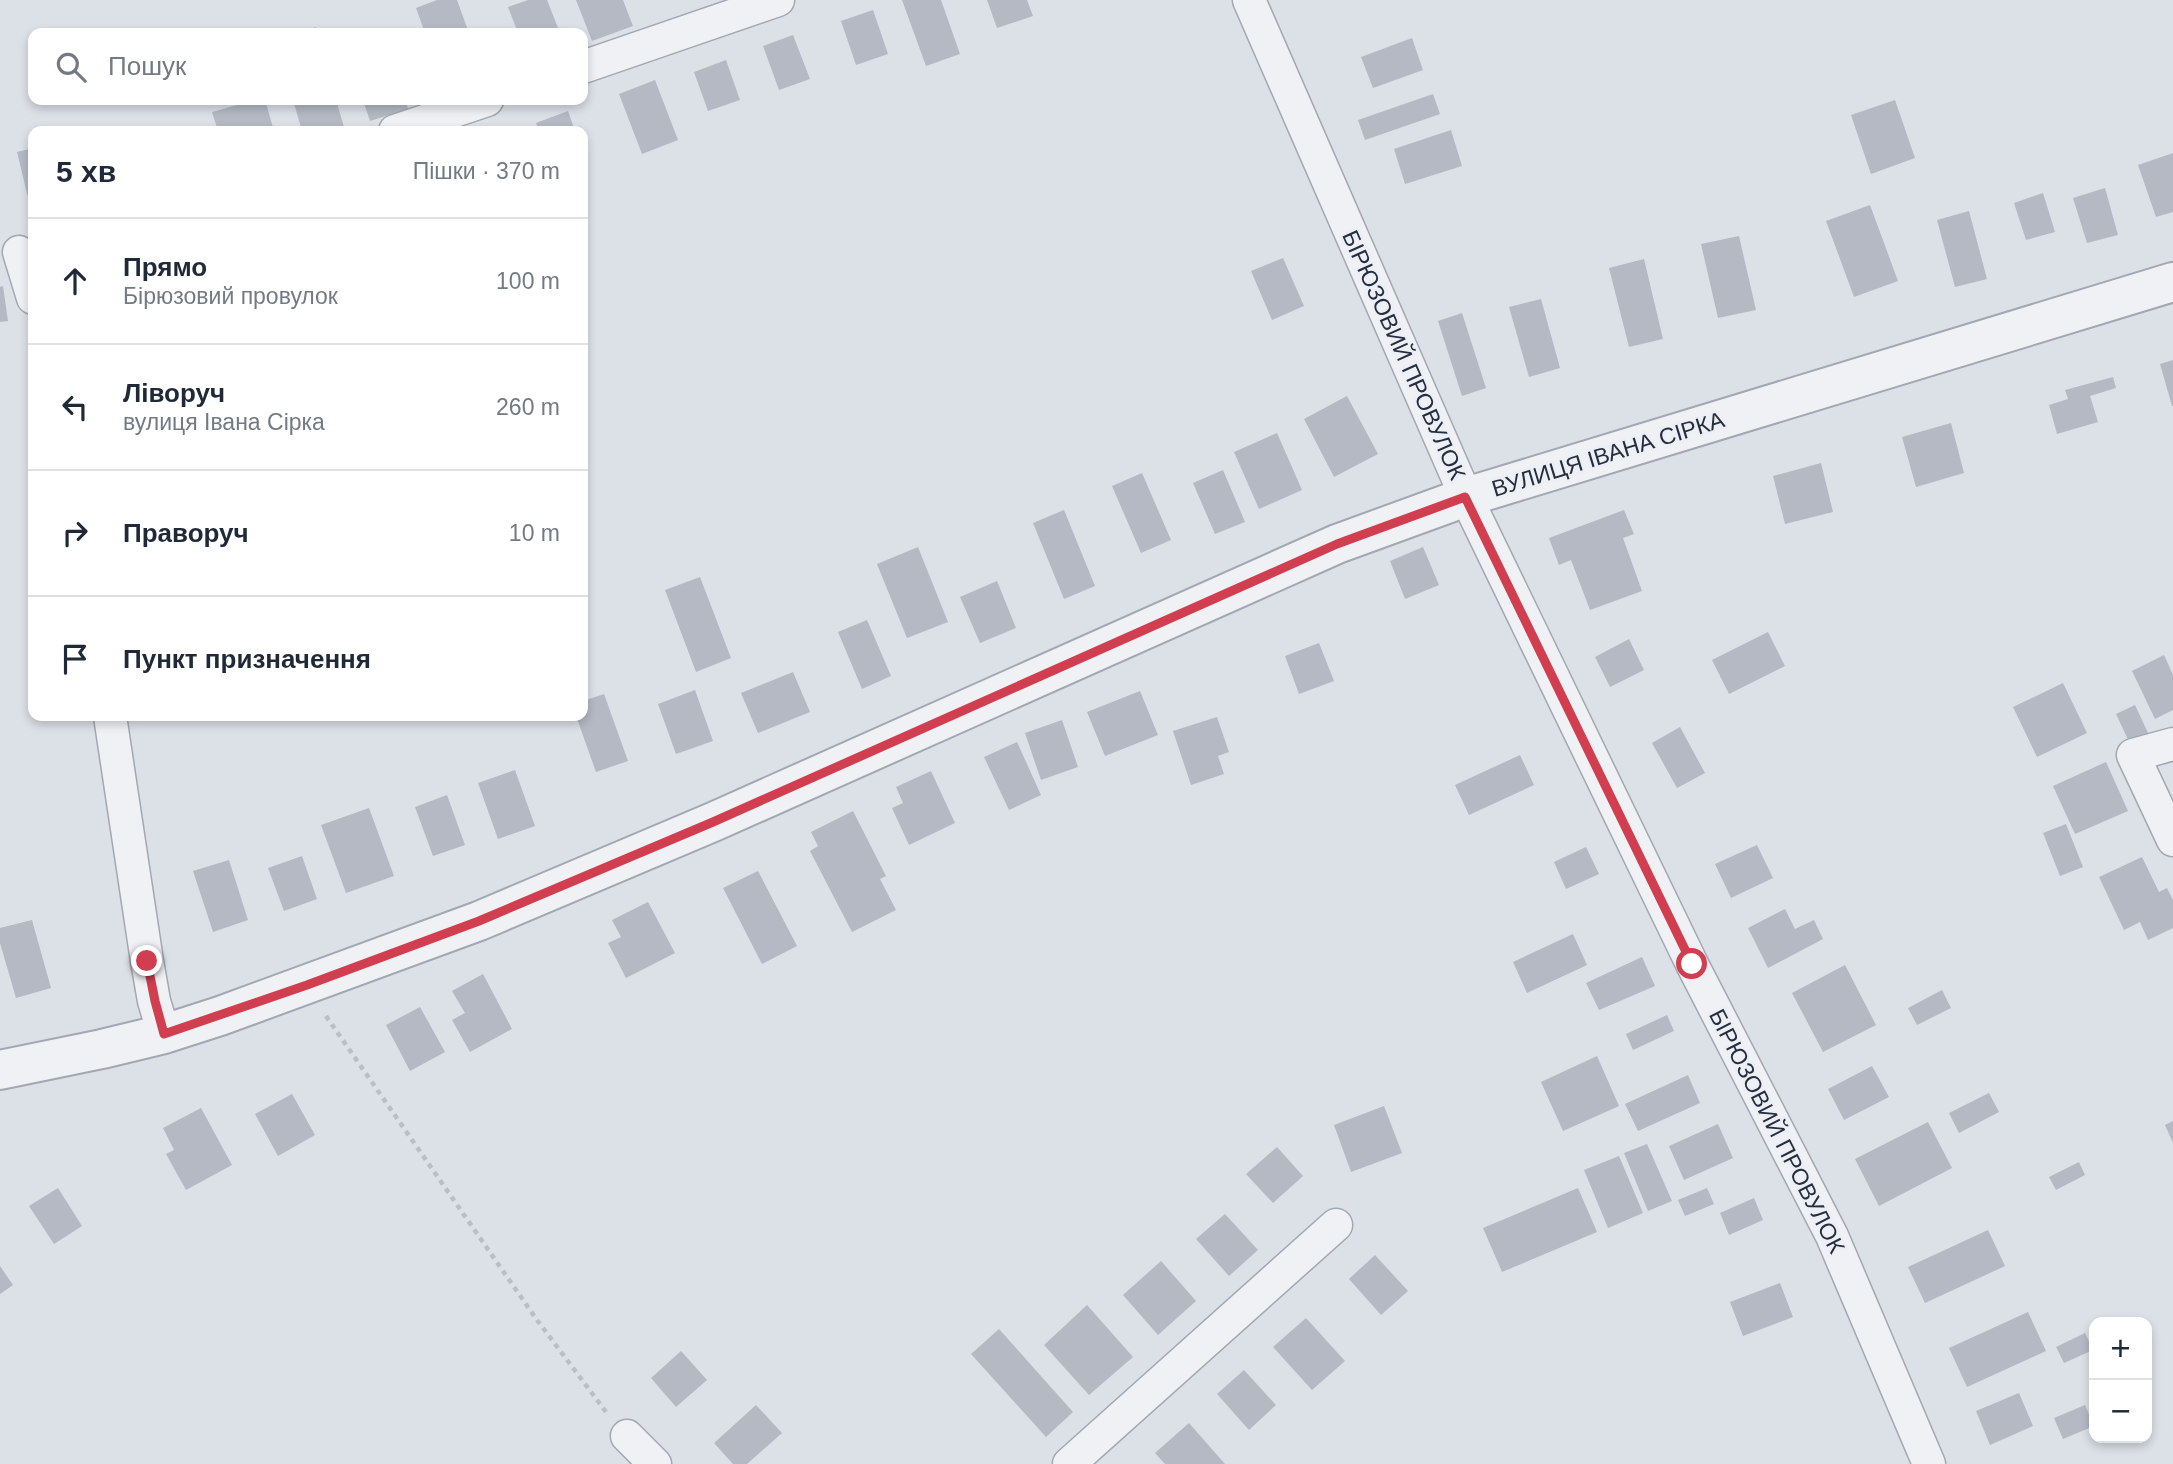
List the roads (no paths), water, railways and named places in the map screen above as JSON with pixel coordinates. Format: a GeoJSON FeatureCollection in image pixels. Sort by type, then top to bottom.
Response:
{"type":"FeatureCollection","features":[{"type":"Feature","properties":{"kind":"street"},"geometry":{"type":"LineString","coordinates":[[588,65],[778,0]]}},
{"type":"Feature","properties":{"kind":"street","name":"БІРЮЗОВИЙ ПРОВУЛОК"},"geometry":{"type":"LineString","coordinates":[[1249,0],[1465,497],[1692,964],[1832,1236],[1929,1464]]}},
{"type":"Feature","properties":{"kind":"street"},"geometry":{"type":"LineString","coordinates":[[410,126],[472,105]]}},
{"type":"Feature","properties":{"kind":"street"},"geometry":{"type":"LineString","coordinates":[[18,252],[28,283]]}},
{"type":"Feature","properties":{"kind":"street","name":"ВУЛИЦЯ ІВАНА СІРКА"},"geometry":{"type":"LineString","coordinates":[[0,1070],[164,1034],[307,985],[479,921],[713,822],[1337,544],[1465,497],[2173,282]]}},
{"type":"Feature","properties":{"kind":"street"},"geometry":{"type":"LineString","coordinates":[[111,721],[147,961],[164,1034]]}},
{"type":"Feature","properties":{"kind":"street"},"geometry":{"type":"LineString","coordinates":[[2173,744],[2133,755],[2173,840]]}},
{"type":"Feature","properties":{"kind":"street"},"geometry":{"type":"LineString","coordinates":[[1069,1464],[1336,1224]]}},
{"type":"Feature","properties":{"kind":"street"},"geometry":{"type":"LineString","coordinates":[[626,1436],[655,1464]]}}]}
